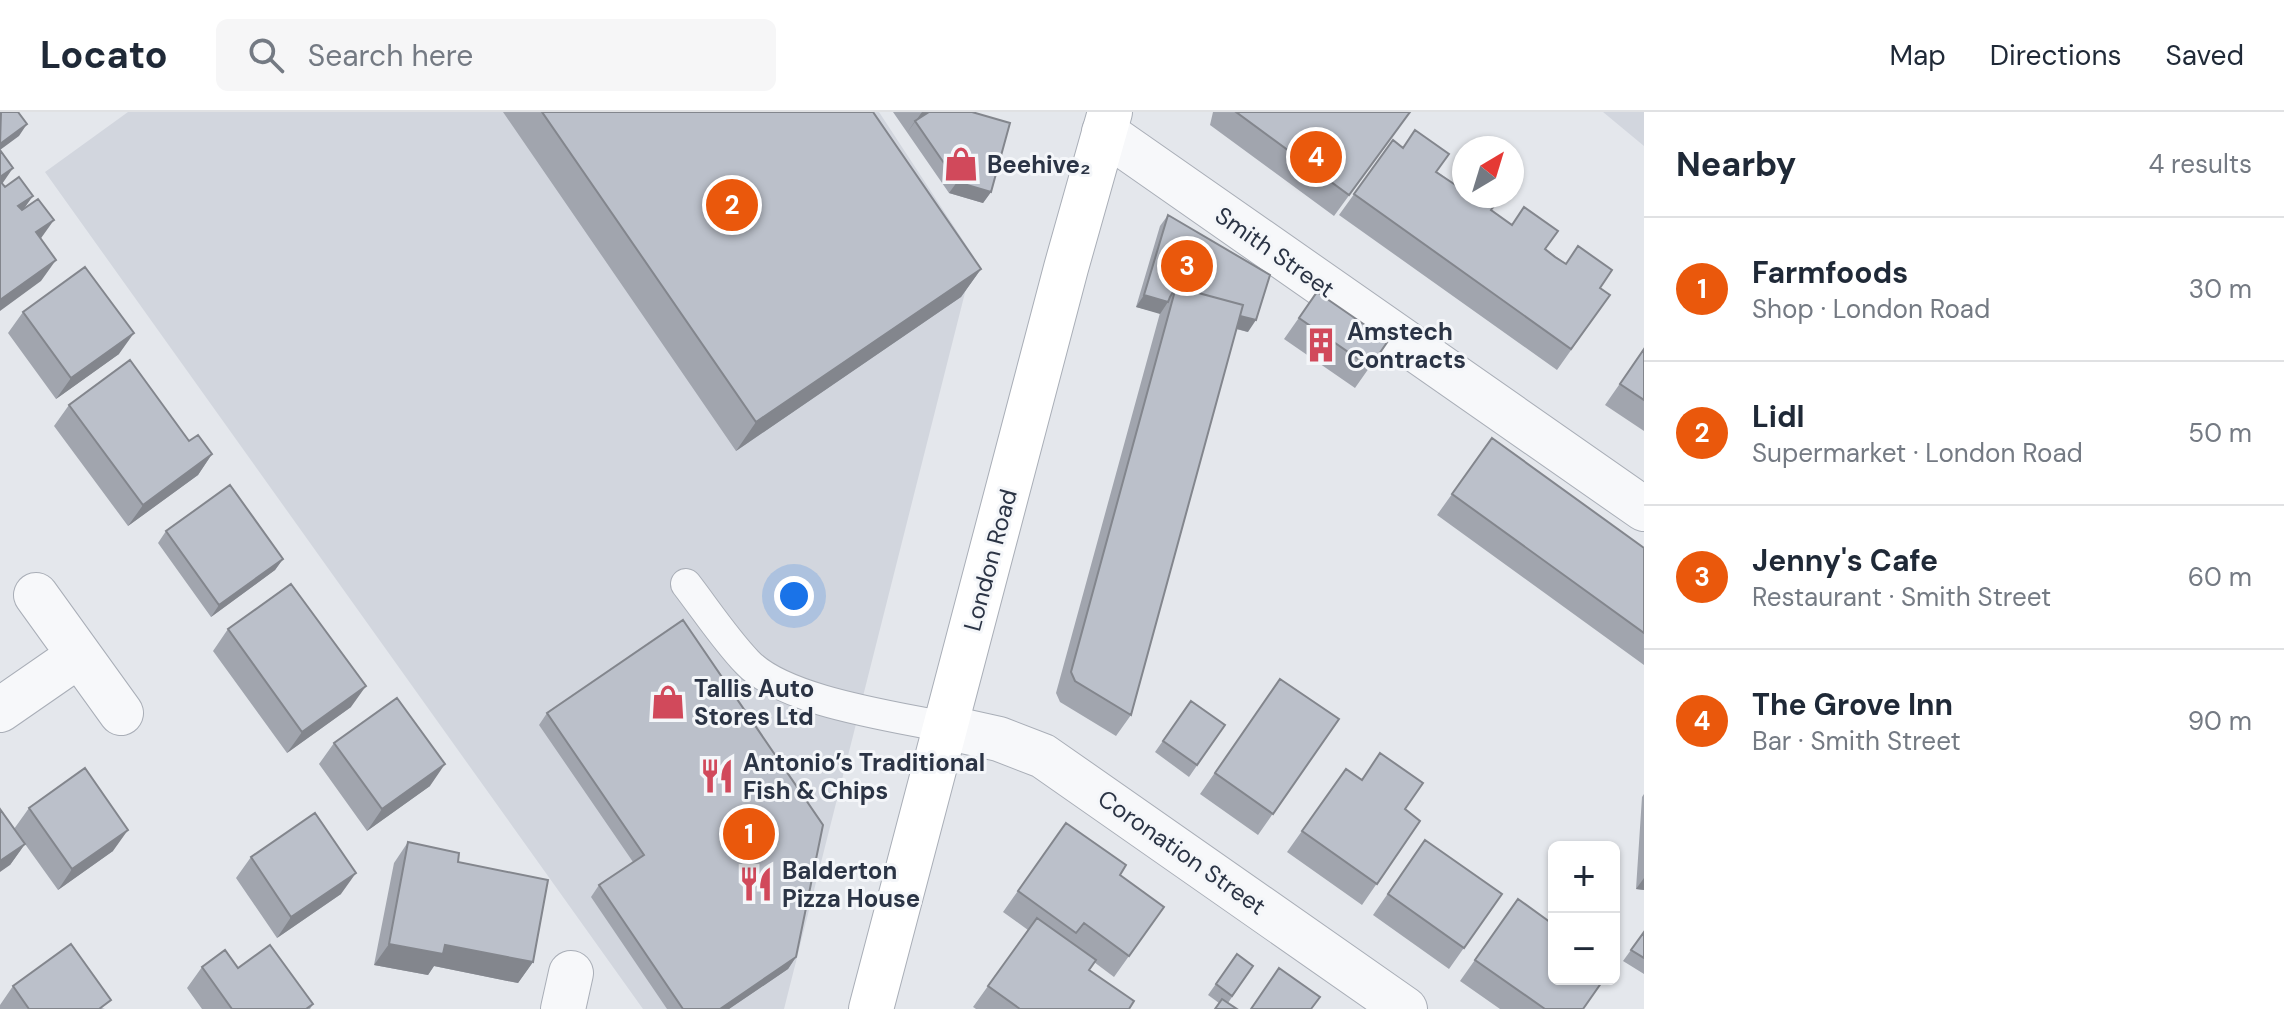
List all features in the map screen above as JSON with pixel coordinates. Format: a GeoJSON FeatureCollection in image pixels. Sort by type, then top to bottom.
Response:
{"type":"FeatureCollection","features":[{"type":"Feature","properties":{"kind":"main road","name":"London Road"},"geometry":{"type":"LineString","coordinates":[[871,1009],[1107,122]]}},
{"type":"Feature","properties":{"kind":"street","name":"Smith Street"},"geometry":{"type":"LineString","coordinates":[[1107,122],[1644,509]]}},
{"type":"Feature","properties":{"kind":"street"},"geometry":{"type":"LineString","coordinates":[[36,595],[121,713]]}},
{"type":"Feature","properties":{"kind":"street"},"geometry":{"type":"LineString","coordinates":[[0,710],[78,656]]}},
{"type":"Feature","properties":{"kind":"street","name":"Coronation Street"},"geometry":{"type":"LineString","coordinates":[[945,727],[999,739],[1043,756],[1405,1009]]}},
{"type":"Feature","properties":{"kind":"lane"},"geometry":{"type":"LineString","coordinates":[[686,584],[749,665],[788,689],[838,704],[945,727]]}},
{"type":"Feature","properties":{"kind":"shaded area"},"geometry":{"type":"Polygon","coordinates":[[[128,112],[879,112],[974,257],[784,1009],[643,1009],[45,172],[128,112]]]}},
{"type":"Feature","properties":{"kind":"shaded area"},"geometry":{"type":"Polygon","coordinates":[[[1603,112],[1644,112],[1644,146],[1603,112]]]}},
{"type":"Feature","properties":{"kind":"building"},"geometry":{"type":"Polygon","coordinates":[[[1,112],[18,112],[27,124],[0,144],[1,112]]]}},
{"type":"Feature","properties":{"kind":"building"},"geometry":{"type":"Polygon","coordinates":[[[542,112],[873,112],[981,269],[756,422],[542,112]]]}},
{"type":"Feature","properties":{"kind":"building","name":"Beehive₂"},"geometry":{"type":"Polygon","coordinates":[[[929,112],[972,112],[1010,123],[991,192],[957,182],[915,121],[929,112]]]}},
{"type":"Feature","properties":{"kind":"building"},"geometry":{"type":"Polygon","coordinates":[[[1236,112],[1410,112],[1349,195],[1236,112]]]}},
{"type":"Feature","properties":{"kind":"building"},"geometry":{"type":"Polygon","coordinates":[[[1415,130],[1449,154],[1436,172],[1452,183],[1452,208],[1493,208],[1491,210],[1512,225],[1524,207],[1558,231],[1545,249],[1555,257],[1566,264],[1578,246],[1612,270],[1600,288],[1610,295],[1571,349],[1354,194],[1393,140],[1403,148],[1415,130]]]}},
{"type":"Feature","properties":{"kind":"building"},"geometry":{"type":"Polygon","coordinates":[[[0,150],[13,168],[0,177],[0,150]]]}},
{"type":"Feature","properties":{"kind":"building"},"geometry":{"type":"Polygon","coordinates":[[[19,177],[33,196],[18,206],[22,210],[38,199],[54,220],[36,232],[56,260],[0,300],[0,181],[5,187],[19,177]]]}},
{"type":"Feature","properties":{"kind":"building"},"geometry":{"type":"Polygon","coordinates":[[[1168,215],[1270,275],[1256,320],[1240,316],[1243,305],[1176,287],[1168,302],[1144,295],[1168,215]]]}},
{"type":"Feature","properties":{"kind":"building"},"geometry":{"type":"Polygon","coordinates":[[[85,267],[134,333],[71,378],[23,312],[85,267]]]}},
{"type":"Feature","properties":{"kind":"building"},"geometry":{"type":"Polygon","coordinates":[[[1176,287],[1243,305],[1131,715],[1075,681],[1071,672],[1176,287]]]}},
{"type":"Feature","properties":{"kind":"building"},"geometry":{"type":"Polygon","coordinates":[[[1317,292],[1388,341],[1370,367],[1299,318],[1317,292]]]}},
{"type":"Feature","properties":{"kind":"building"},"geometry":{"type":"Polygon","coordinates":[[[1644,349],[1644,400],[1620,384],[1644,349]]]}},
{"type":"Feature","properties":{"kind":"building"},"geometry":{"type":"Polygon","coordinates":[[[130,360],[189,441],[198,435],[212,454],[143,505],[69,405],[130,360]]]}},
{"type":"Feature","properties":{"kind":"building"},"geometry":{"type":"Polygon","coordinates":[[[1492,438],[1644,548],[1644,633],[1452,494],[1492,438]]]}},
{"type":"Feature","properties":{"kind":"building"},"geometry":{"type":"Polygon","coordinates":[[[230,485],[283,559],[219,605],[166,531],[230,485]]]}},
{"type":"Feature","properties":{"kind":"building"},"geometry":{"type":"Polygon","coordinates":[[[291,584],[366,686],[302,732],[228,629],[291,584]]]}},
{"type":"Feature","properties":{"kind":"building"},"geometry":{"type":"Polygon","coordinates":[[[683,620],[823,825],[796,957],[720,1009],[683,1009],[599,885],[644,855],[547,713],[683,620]]]}},
{"type":"Feature","properties":{"kind":"building"},"geometry":{"type":"Polygon","coordinates":[[[1280,679],[1339,719],[1273,814],[1215,773],[1280,679]]]}},
{"type":"Feature","properties":{"kind":"building"},"geometry":{"type":"Polygon","coordinates":[[[397,698],[445,764],[382,809],[334,743],[397,698]]]}},
{"type":"Feature","properties":{"kind":"building"},"geometry":{"type":"Polygon","coordinates":[[[1191,701],[1225,725],[1197,765],[1163,741],[1191,701]]]}},
{"type":"Feature","properties":{"kind":"building"},"geometry":{"type":"Polygon","coordinates":[[[1380,753],[1423,783],[1405,809],[1420,821],[1377,884],[1302,831],[1346,769],[1362,780],[1380,753]]]}},
{"type":"Feature","properties":{"kind":"building"},"geometry":{"type":"Polygon","coordinates":[[[85,768],[128,830],[72,869],[29,808],[85,768]]]}},
{"type":"Feature","properties":{"kind":"building"},"geometry":{"type":"Polygon","coordinates":[[[0,809],[25,844],[0,861],[0,809]]]}},
{"type":"Feature","properties":{"kind":"building"},"geometry":{"type":"Polygon","coordinates":[[[315,813],[356,873],[291,917],[251,857],[315,813]]]}},
{"type":"Feature","properties":{"kind":"building"},"geometry":{"type":"Polygon","coordinates":[[[1066,823],[1126,865],[1120,875],[1164,907],[1129,956],[1084,923],[1076,933],[1018,891],[1066,823]]]}},
{"type":"Feature","properties":{"kind":"building"},"geometry":{"type":"Polygon","coordinates":[[[1425,840],[1502,894],[1464,948],[1388,894],[1425,840]]]}},
{"type":"Feature","properties":{"kind":"building"},"geometry":{"type":"Polygon","coordinates":[[[408,842],[459,853],[458,862],[548,880],[533,962],[445,945],[443,954],[389,944],[408,842]]]}},
{"type":"Feature","properties":{"kind":"building"},"geometry":{"type":"Polygon","coordinates":[[[1518,899],[1548,921],[1548,985],[1600,985],[1583,1009],[1545,1009],[1475,960],[1518,899]]]}},
{"type":"Feature","properties":{"kind":"building"},"geometry":{"type":"Polygon","coordinates":[[[1037,918],[1096,960],[1089,970],[1134,1001],[1129,1009],[1020,1009],[988,986],[1037,918]]]}},
{"type":"Feature","properties":{"kind":"building"},"geometry":{"type":"Polygon","coordinates":[[[1644,932],[1644,958],[1631,950],[1644,932]]]}},
{"type":"Feature","properties":{"kind":"building"},"geometry":{"type":"Polygon","coordinates":[[[71,944],[111,1000],[99,1009],[29,1009],[13,986],[71,944]]]}},
{"type":"Feature","properties":{"kind":"building"},"geometry":{"type":"Polygon","coordinates":[[[270,945],[313,1004],[306,1009],[232,1009],[202,967],[225,950],[238,968],[270,945]]]}},
{"type":"Feature","properties":{"kind":"building"},"geometry":{"type":"Polygon","coordinates":[[[1237,954],[1253,966],[1232,996],[1216,984],[1237,954]]]}},
{"type":"Feature","properties":{"kind":"building"},"geometry":{"type":"Polygon","coordinates":[[[1279,968],[1320,997],[1311,1009],[1251,1009],[1279,968]]]}},
{"type":"Feature","properties":{"kind":"building"},"geometry":{"type":"Polygon","coordinates":[[[1222,999],[1237,1009],[1215,1009],[1222,999]]]}},
{"type":"Feature","properties":{"kind":"place","name":"The Grove Inn"},"geometry":{"type":"Point","coordinates":[1316,157]}},
{"type":"Feature","properties":{"kind":"place","name":"Beehive₂"},"geometry":{"type":"Point","coordinates":[961,164]}},
{"type":"Feature","properties":{"kind":"place","name":"Lidl"},"geometry":{"type":"Point","coordinates":[732,205]}},
{"type":"Feature","properties":{"kind":"place","name":"Jenny's Cafe"},"geometry":{"type":"Point","coordinates":[1187,266]}},
{"type":"Feature","properties":{"kind":"place","name":"Amstech Contracts"},"geometry":{"type":"Point","coordinates":[1321,345]}},
{"type":"Feature","properties":{"kind":"place","name":"Tallis Auto Stores Ltd"},"geometry":{"type":"Point","coordinates":[668,702]}},
{"type":"Feature","properties":{"kind":"place","name":"Antonio’s Traditional Fish & Chips"},"geometry":{"type":"Point","coordinates":[717,776]}},
{"type":"Feature","properties":{"kind":"place","name":"Farmfoods"},"geometry":{"type":"Point","coordinates":[749,834]}},
{"type":"Feature","properties":{"kind":"place","name":"Balderton Pizza House"},"geometry":{"type":"Point","coordinates":[756,884]}}]}
